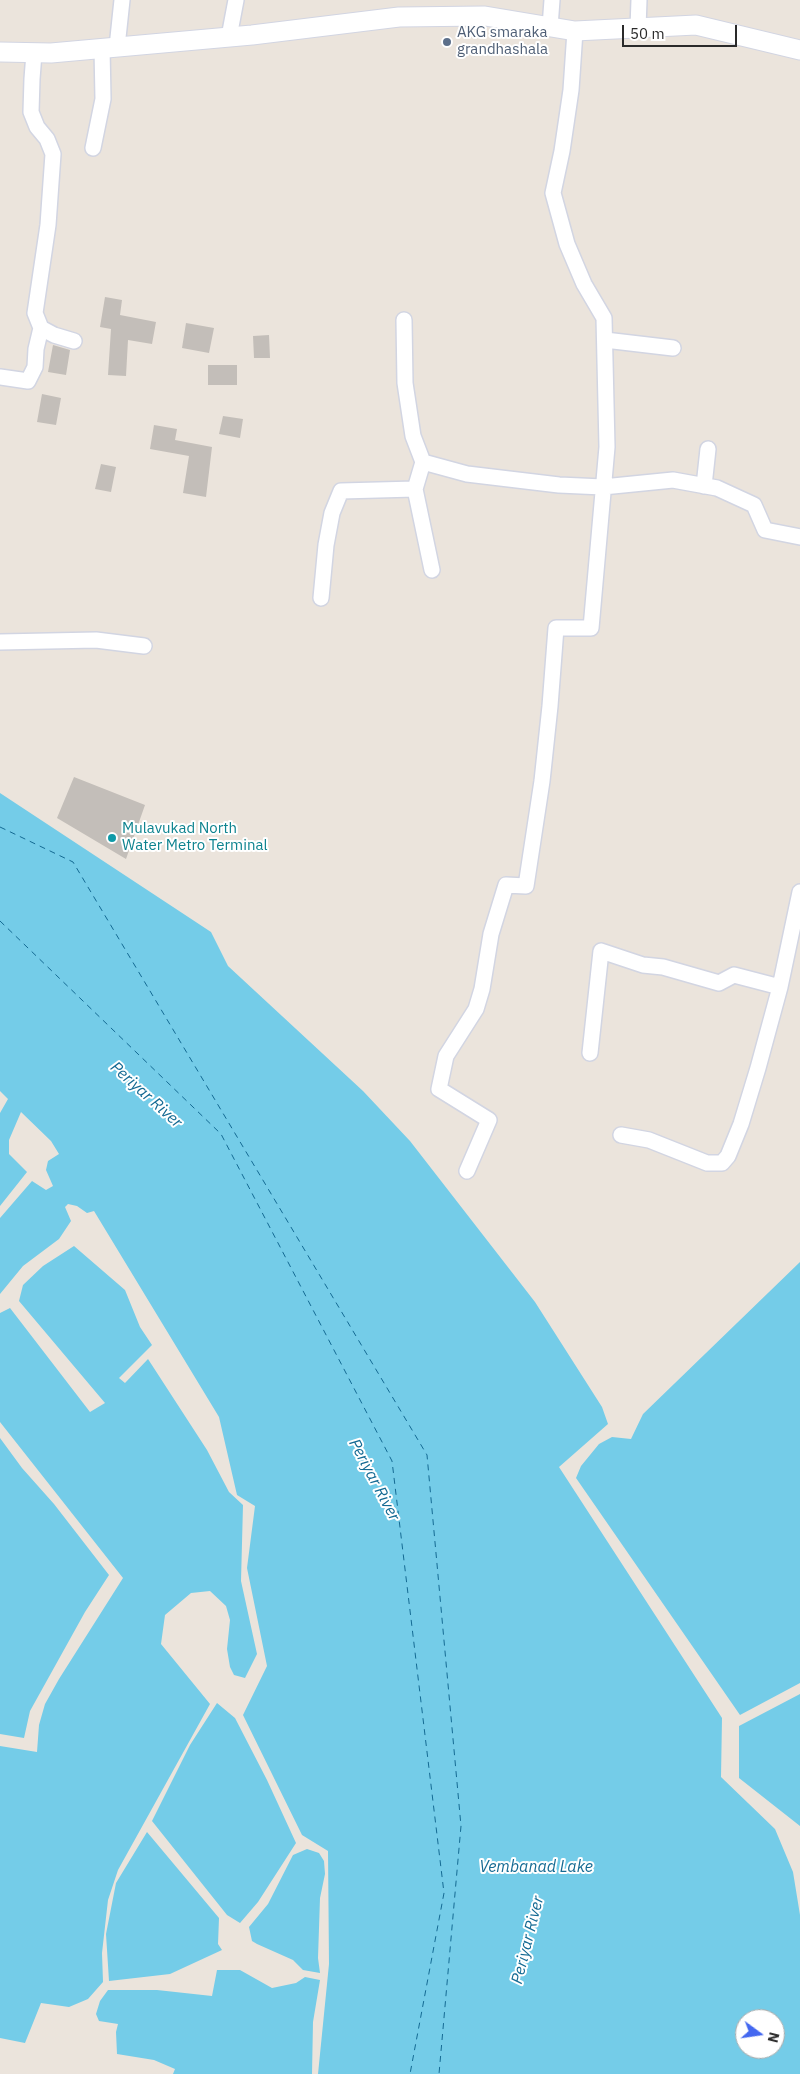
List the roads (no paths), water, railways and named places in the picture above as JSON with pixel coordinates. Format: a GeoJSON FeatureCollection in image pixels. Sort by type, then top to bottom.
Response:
{"type":"FeatureCollection","features":[{"type":"Feature","properties":{"kind":"street"},"geometry":{"type":"LineString","coordinates":[[93,148],[103,99],[110,48],[122,0]]}},
{"type":"Feature","properties":{"kind":"street"},"geometry":{"type":"LineString","coordinates":[[229,37],[236,0]]}},
{"type":"Feature","properties":{"kind":"street"},"geometry":{"type":"LineString","coordinates":[[550,27],[552,0]]}},
{"type":"Feature","properties":{"kind":"street"},"geometry":{"type":"LineString","coordinates":[[638,28],[639,0]]}},
{"type":"Feature","properties":{"kind":"street"},"geometry":{"type":"LineString","coordinates":[[0,52],[34,53],[110,48],[229,37],[399,17],[485,16],[575,31],[696,25],[800,50]]}},
{"type":"Feature","properties":{"kind":"street"},"geometry":{"type":"LineString","coordinates":[[467,1171],[489,1120],[439,1089],[446,1056],[476,1009],[482,989],[491,934],[506,886],[526,886],[542,781],[556,628],[591,628],[607,447],[606,340],[604,318],[580,276],[567,244],[553,193],[562,151],[571,90],[575,31]]}},
{"type":"Feature","properties":{"kind":"street"},"geometry":{"type":"LineString","coordinates":[[0,377],[28,381],[35,367],[36,349],[41,328],[35,313],[48,225],[53,154],[48,139],[36,127],[31,112],[34,53]]}},
{"type":"Feature","properties":{"kind":"street"},"geometry":{"type":"LineString","coordinates":[[404,320],[405,382],[413,436],[423,462],[415,489],[432,570]]}},
{"type":"Feature","properties":{"kind":"street"},"geometry":{"type":"LineString","coordinates":[[41,328],[54,335],[74,341]]}},
{"type":"Feature","properties":{"kind":"street"},"geometry":{"type":"LineString","coordinates":[[606,340],[673,348]]}},
{"type":"Feature","properties":{"kind":"street"},"geometry":{"type":"LineString","coordinates":[[704,486],[708,449]]}},
{"type":"Feature","properties":{"kind":"street"},"geometry":{"type":"LineString","coordinates":[[423,462],[476,476],[558,486],[603,487],[674,480],[717,488],[754,505],[764,530],[800,537]]}},
{"type":"Feature","properties":{"kind":"street"},"geometry":{"type":"LineString","coordinates":[[321,598],[326,545],[332,513],[341,492],[415,489]]}},
{"type":"Feature","properties":{"kind":"street"},"geometry":{"type":"LineString","coordinates":[[0,642],[96,640],[144,646]]}},
{"type":"Feature","properties":{"kind":"street"},"geometry":{"type":"LineString","coordinates":[[621,1135],[649,1140],[707,1163],[722,1163],[728,1156],[741,1124],[780,987],[800,892]]}},
{"type":"Feature","properties":{"kind":"street"},"geometry":{"type":"LineString","coordinates":[[590,1053],[601,951],[643,965],[663,967],[719,984],[734,975],[780,987]]}},
{"type":"Feature","properties":{"kind":"water","name":"Vembanad Lake"},"geometry":{"type":"Polygon","coordinates":[[[0,793],[211,932],[228,966],[363,1091],[410,1141],[535,1302],[602,1407],[608,1424],[559,1467],[722,1718],[721,1777],[775,1829],[793,1872],[800,1915],[800,2074],[318,2074],[329,1964],[328,1851],[302,1835],[243,1715],[267,1666],[247,1568],[255,1506],[237,1495],[219,1417],[94,1211],[87,1213],[77,1206],[68,1204],[65,1207],[71,1221],[59,1239],[23,1266],[0,1294],[0,1218],[32,1181],[46,1190],[53,1186],[46,1170],[48,1161],[59,1154],[51,1141],[21,1112],[9,1140],[9,1154],[27,1172],[0,1206],[0,1113],[8,1099],[0,1091],[0,793]]]}},
{"type":"Feature","properties":{"kind":"water"},"geometry":{"type":"Polygon","coordinates":[[[74,1246],[125,1290],[140,1327],[152,1345],[119,1378],[125,1383],[148,1359],[207,1450],[229,1492],[243,1505],[241,1581],[257,1654],[245,1678],[234,1675],[230,1667],[227,1649],[230,1620],[226,1606],[210,1591],[191,1593],[165,1615],[161,1644],[210,1704],[118,1870],[108,1900],[102,1953],[103,1982],[88,1999],[69,2007],[41,2003],[25,2043],[0,2038],[0,1746],[37,1752],[39,1725],[45,1704],[123,1578],[0,1422],[0,1313],[10,1308],[90,1412],[105,1403],[19,1301],[23,1285],[43,1266],[74,1246]]]}},
{"type":"Feature","properties":{"kind":"water"},"geometry":{"type":"Polygon","coordinates":[[[800,1262],[800,1683],[740,1715],[576,1478],[581,1466],[599,1444],[612,1437],[631,1439],[643,1414],[800,1262]]]}},
{"type":"Feature","properties":{"kind":"water"},"geometry":{"type":"Polygon","coordinates":[[[0,1438],[109,1575],[85,1612],[30,1711],[24,1738],[0,1734],[0,1438]]]}},
{"type":"Feature","properties":{"kind":"water"},"geometry":{"type":"Polygon","coordinates":[[[800,1694],[800,1826],[739,1778],[739,1726],[800,1694]]]}},
{"type":"Feature","properties":{"kind":"water"},"geometry":{"type":"Polygon","coordinates":[[[217,1703],[235,1718],[267,1780],[296,1843],[258,1902],[240,1923],[227,1915],[152,1821],[190,1745],[217,1703]]]}},
{"type":"Feature","properties":{"kind":"water"},"geometry":{"type":"Polygon","coordinates":[[[147,1832],[219,1918],[218,1944],[222,1950],[170,1974],[109,1981],[106,1934],[116,1883],[147,1832]]]}},
{"type":"Feature","properties":{"kind":"water"},"geometry":{"type":"Polygon","coordinates":[[[307,1849],[319,1853],[324,1861],[325,1874],[320,1898],[318,1958],[320,1973],[303,1970],[293,1960],[252,1941],[249,1927],[268,1904],[293,1855],[307,1849]]]}},
{"type":"Feature","properties":{"kind":"water"},"geometry":{"type":"Polygon","coordinates":[[[217,1970],[240,1970],[272,1988],[296,1983],[305,1977],[320,1980],[313,2022],[312,2074],[173,2074],[175,2069],[154,2060],[117,2054],[116,2032],[118,2024],[99,2021],[96,2014],[100,2001],[108,1990],[157,1990],[212,1996],[217,1970]]]}},
{"type":"Feature","properties":{"kind":"place","name":"AKG smaraka grandhashala"},"geometry":{"type":"Point","coordinates":[447,42]}},
{"type":"Feature","properties":{"kind":"place","name":"Mulavukad North Water Metro Terminal"},"geometry":{"type":"Point","coordinates":[112,838]}},
{"type":"Feature","properties":{"kind":"water label","name":"Periyar River"},"geometry":{"type":"Point","coordinates":[146,1095]}},
{"type":"Feature","properties":{"kind":"water label","name":"Periyar River"},"geometry":{"type":"Point","coordinates":[374,1480]}},
{"type":"Feature","properties":{"kind":"water label","name":"Periyar River"},"geometry":{"type":"Point","coordinates":[528,1940]}}]}
